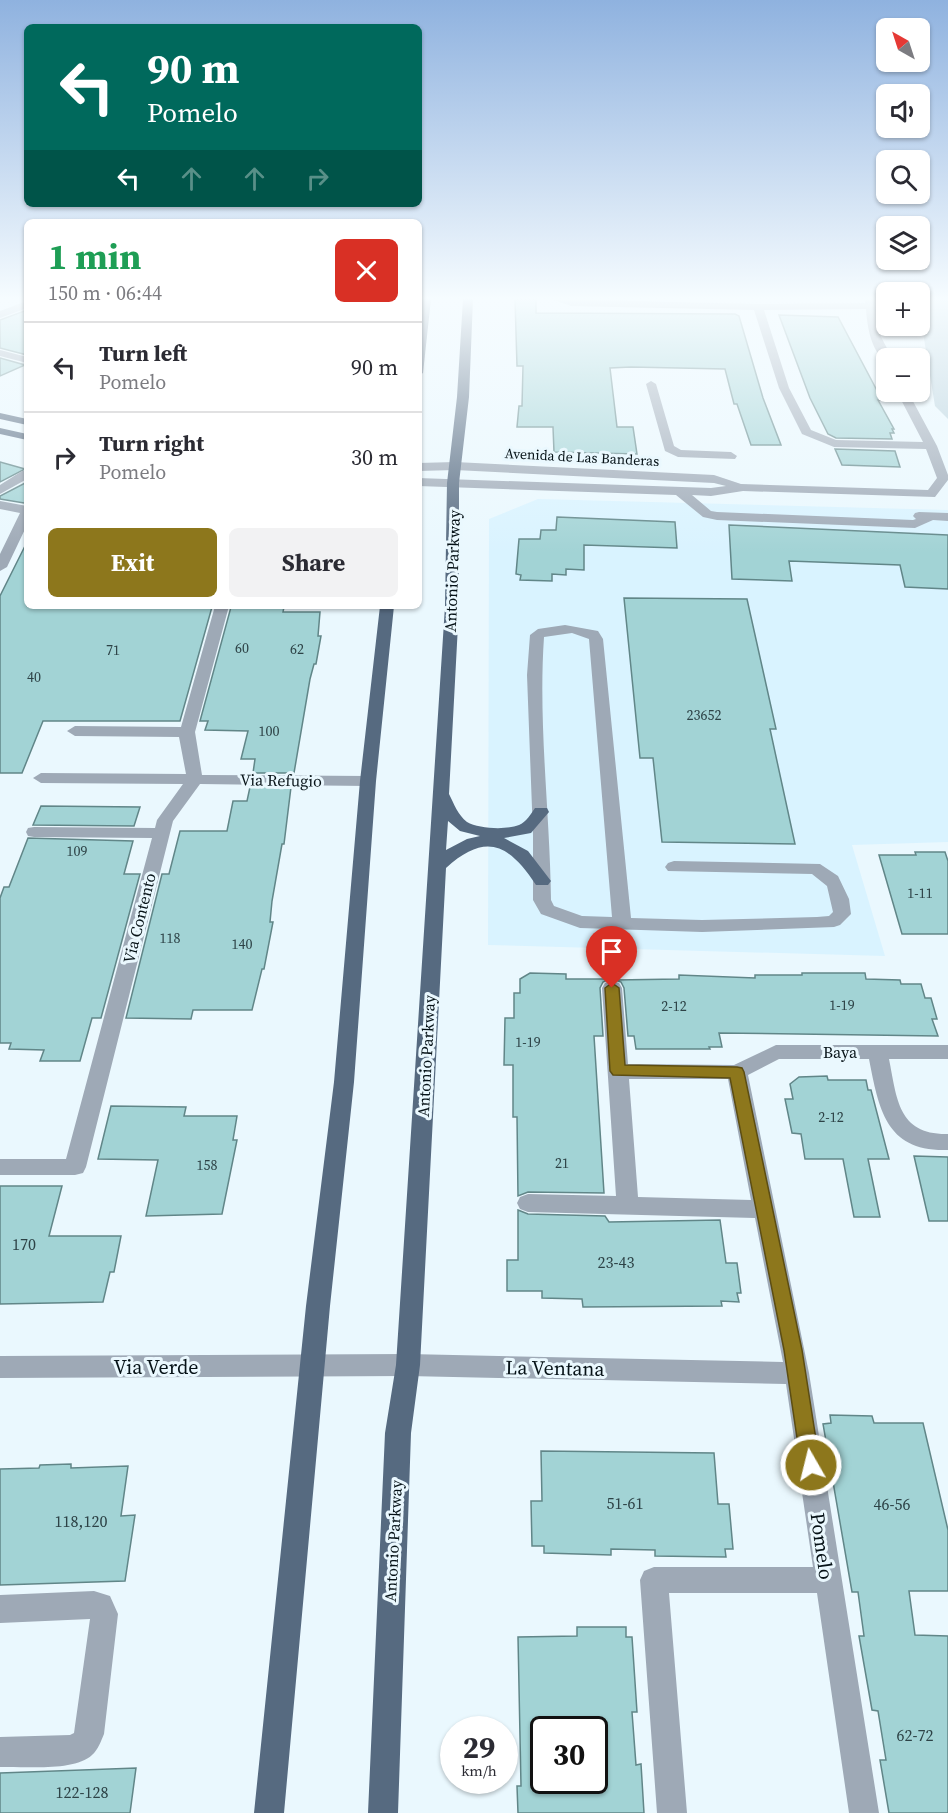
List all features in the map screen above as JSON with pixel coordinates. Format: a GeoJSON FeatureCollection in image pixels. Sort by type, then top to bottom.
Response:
{"type":"FeatureCollection","features":[{"type":"Feature","properties":{"kind":"main road","name":"Antonio Parkway"},"geometry":{"type":"LineString","coordinates":[[383,1813],[398,1433],[408,1365],[452,606],[453,483],[464,384]]}},
{"type":"Feature","properties":{"kind":"main road"},"geometry":{"type":"LineString","coordinates":[[0,416],[24,421]]}},
{"type":"Feature","properties":{"kind":"main road"},"geometry":{"type":"LineString","coordinates":[[0,431],[24,436]]}},
{"type":"Feature","properties":{"kind":"main road"},"geometry":{"type":"LineString","coordinates":[[269,1813],[313,1365],[344,1082],[368,781],[387,609]]}},
{"type":"Feature","properties":{"kind":"main road"},"geometry":{"type":"LineString","coordinates":[[441,794],[450,813],[462,825],[473,831],[523,830],[533,823],[541,812]]}},
{"type":"Feature","properties":{"kind":"main road"},"geometry":{"type":"LineString","coordinates":[[437,866],[452,852],[466,844],[501,842],[514,848],[525,858],[542,881]]}},
{"type":"Feature","properties":{"kind":"street"},"geometry":{"type":"LineString","coordinates":[[651,384],[669,448],[678,453],[731,456]]}},
{"type":"Feature","properties":{"kind":"street"},"geometry":{"type":"LineString","coordinates":[[783,384],[806,432],[834,442],[932,446]]}},
{"type":"Feature","properties":{"kind":"street"},"geometry":{"type":"LineString","coordinates":[[908,402],[932,446]]}},
{"type":"Feature","properties":{"kind":"street","name":"Avenida de Las Banderas"},"geometry":{"type":"LineString","coordinates":[[422,482],[711,492],[743,487],[935,497],[943,478],[932,446]]}},
{"type":"Feature","properties":{"kind":"street","name":"Avenida de Las Banderas"},"geometry":{"type":"LineString","coordinates":[[422,467],[455,466],[714,479],[743,487]]}},
{"type":"Feature","properties":{"kind":"street"},"geometry":{"type":"LineString","coordinates":[[0,490],[24,475]]}},
{"type":"Feature","properties":{"kind":"street"},"geometry":{"type":"LineString","coordinates":[[679,491],[707,514],[717,516],[915,524],[930,517],[948,517]]}},
{"type":"Feature","properties":{"kind":"street"},"geometry":{"type":"LineString","coordinates":[[0,505],[24,510]]}},
{"type":"Feature","properties":{"kind":"street"},"geometry":{"type":"LineString","coordinates":[[0,567],[24,517]]}},
{"type":"Feature","properties":{"kind":"street"},"geometry":{"type":"LineString","coordinates":[[195,779],[193,765],[186,747],[187,732],[221,609]]}},
{"type":"Feature","properties":{"kind":"street"},"geometry":{"type":"LineString","coordinates":[[622,923],[596,639],[593,634],[585,631],[559,629],[537,635],[534,675],[541,812],[542,900],[547,910],[580,922],[702,926],[817,923],[834,921],[842,914],[840,896],[831,876],[814,868],[674,867]]}},
{"type":"Feature","properties":{"kind":"street"},"geometry":{"type":"LineString","coordinates":[[75,731],[187,732]]}},
{"type":"Feature","properties":{"kind":"street","name":"Via Refugio"},"geometry":{"type":"LineString","coordinates":[[41,778],[368,781]]}},
{"type":"Feature","properties":{"kind":"street","name":"Via Contento"},"geometry":{"type":"LineString","coordinates":[[0,1167],[75,1167],[165,820],[187,793],[195,779]]}},
{"type":"Feature","properties":{"kind":"street"},"geometry":{"type":"LineString","coordinates":[[34,832],[161,833]]}},
{"type":"Feature","properties":{"kind":"street"},"geometry":{"type":"LineString","coordinates":[[612,988],[628,1206]]}},
{"type":"Feature","properties":{"kind":"street","name":"Baya"},"geometry":{"type":"LineString","coordinates":[[737,1072],[776,1052],[948,1052]]}},
{"type":"Feature","properties":{"kind":"street"},"geometry":{"type":"LineString","coordinates":[[878,1052],[892,1115],[903,1131],[924,1141],[948,1142]]}},
{"type":"Feature","properties":{"kind":"street"},"geometry":{"type":"LineString","coordinates":[[618,1071],[737,1072]]}},
{"type":"Feature","properties":{"kind":"street","name":"Pomelo"},"geometry":{"type":"LineString","coordinates":[[737,1072],[797,1373],[864,1813]]}},
{"type":"Feature","properties":{"kind":"street"},"geometry":{"type":"LineString","coordinates":[[528,1203],[766,1209]]}},
{"type":"Feature","properties":{"kind":"street","name":"La Ventana"},"geometry":{"type":"LineString","coordinates":[[313,1365],[797,1373]]}},
{"type":"Feature","properties":{"kind":"street","name":"Via Verde"},"geometry":{"type":"LineString","coordinates":[[0,1367],[313,1365]]}},
{"type":"Feature","properties":{"kind":"street"},"geometry":{"type":"LineString","coordinates":[[672,1813],[654,1580],[827,1580]]}},
{"type":"Feature","properties":{"kind":"street"},"geometry":{"type":"LineString","coordinates":[[0,1609],[94,1605],[100,1606],[104,1614],[89,1734],[84,1743],[74,1750],[0,1752]]}},
{"type":"Feature","properties":{"kind":"shaded area"},"geometry":{"type":"Polygon","coordinates":[[[931,384],[948,384],[948,419],[935,406],[931,384]]]}},
{"type":"Feature","properties":{"kind":"shaded area"},"geometry":{"type":"Polygon","coordinates":[[[538,499],[948,510],[948,842],[852,845],[885,956],[488,945],[489,519],[538,499]]]}},
{"type":"Feature","properties":{"kind":"building"},"geometry":{"type":"Polygon","coordinates":[[[523,384],[612,384],[617,427],[633,427],[637,454],[554,452],[553,427],[517,427],[519,406],[522,406],[523,384]]]}},
{"type":"Feature","properties":{"kind":"building"},"geometry":{"type":"Polygon","coordinates":[[[729,384],[759,384],[781,445],[751,445],[737,404],[734,404],[729,384]]]}},
{"type":"Feature","properties":{"kind":"building"},"geometry":{"type":"Polygon","coordinates":[[[805,384],[873,384],[876,389],[876,402],[879,402],[894,429],[892,429],[894,433],[890,433],[892,439],[836,438],[828,434],[805,384]]]}},
{"type":"Feature","properties":{"kind":"building"},"geometry":{"type":"Polygon","coordinates":[[[835,449],[895,451],[900,467],[842,465],[835,449]]]}},
{"type":"Feature","properties":{"kind":"building"},"geometry":{"type":"Polygon","coordinates":[[[0,462],[24,469],[24,470],[0,482],[0,462]]]}},
{"type":"Feature","properties":{"kind":"building"},"geometry":{"type":"Polygon","coordinates":[[[24,484],[24,503],[0,499],[0,496],[24,484]]]}},
{"type":"Feature","properties":{"kind":"building"},"geometry":{"type":"Polygon","coordinates":[[[557,517],[675,522],[677,548],[584,545],[584,570],[566,569],[566,575],[552,574],[552,581],[520,580],[521,575],[516,574],[519,539],[540,539],[541,530],[556,530],[557,517]]]}},
{"type":"Feature","properties":{"kind":"building"},"geometry":{"type":"Polygon","coordinates":[[[729,525],[948,535],[948,589],[905,587],[900,565],[789,561],[792,581],[732,579],[729,525]]]}},
{"type":"Feature","properties":{"kind":"building"},"geometry":{"type":"Polygon","coordinates":[[[24,548],[24,609],[211,609],[180,721],[43,721],[22,773],[0,773],[0,596],[24,548]]]}},
{"type":"Feature","properties":{"kind":"building"},"geometry":{"type":"Polygon","coordinates":[[[624,598],[747,599],[776,729],[770,729],[795,844],[662,842],[653,758],[640,758],[624,598]]]}},
{"type":"Feature","properties":{"kind":"building"},"geometry":{"type":"Polygon","coordinates":[[[230,609],[320,612],[318,636],[321,636],[316,664],[314,664],[310,679],[294,773],[253,773],[255,759],[241,759],[248,731],[205,730],[208,721],[200,721],[230,609]]]}},
{"type":"Feature","properties":{"kind":"building"},"geometry":{"type":"Polygon","coordinates":[[[250,787],[291,787],[284,844],[282,844],[272,901],[270,922],[273,922],[264,969],[262,969],[252,1010],[193,1010],[191,1019],[126,1018],[162,874],[169,874],[180,831],[227,831],[233,801],[247,801],[250,787]]]}},
{"type":"Feature","properties":{"kind":"building"},"geometry":{"type":"Polygon","coordinates":[[[41,806],[140,807],[134,826],[33,825],[41,806]]]}},
{"type":"Feature","properties":{"kind":"building"},"geometry":{"type":"Polygon","coordinates":[[[28,838],[133,841],[124,874],[140,874],[101,1018],[92,1018],[80,1061],[40,1061],[44,1050],[9,1049],[11,1043],[0,1043],[0,898],[4,887],[9,887],[28,838]]]}},
{"type":"Feature","properties":{"kind":"building"},"geometry":{"type":"Polygon","coordinates":[[[915,852],[945,852],[948,861],[948,934],[902,934],[879,855],[916,855],[915,852]]]}},
{"type":"Feature","properties":{"kind":"building"},"geometry":{"type":"Polygon","coordinates":[[[530,973],[566,974],[566,979],[609,979],[603,982],[600,988],[603,1036],[594,1036],[604,1193],[528,1192],[518,1196],[517,1117],[513,1117],[513,1065],[504,1065],[505,1018],[514,1018],[514,993],[520,993],[520,979],[530,973]]]}},
{"type":"Feature","properties":{"kind":"building"},"geometry":{"type":"Polygon","coordinates":[[[802,973],[865,973],[866,979],[900,980],[901,984],[921,984],[925,998],[931,998],[937,1019],[932,1019],[938,1036],[719,1033],[722,1047],[636,1049],[634,1036],[628,1036],[624,988],[621,982],[615,980],[679,979],[679,975],[755,978],[755,975],[802,975],[802,973]]]}},
{"type":"Feature","properties":{"kind":"building"},"geometry":{"type":"Polygon","coordinates":[[[827,1076],[828,1080],[866,1080],[868,1090],[871,1090],[889,1159],[868,1159],[880,1217],[854,1217],[843,1159],[805,1159],[801,1134],[792,1133],[785,1099],[793,1099],[790,1084],[799,1077],[827,1076]]]}},
{"type":"Feature","properties":{"kind":"building"},"geometry":{"type":"Polygon","coordinates":[[[111,1106],[186,1107],[184,1116],[237,1116],[233,1140],[237,1140],[222,1214],[146,1216],[158,1160],[98,1159],[111,1106]]]}},
{"type":"Feature","properties":{"kind":"building"},"geometry":{"type":"Polygon","coordinates":[[[914,1156],[948,1157],[948,1221],[929,1221],[914,1156]]]}},
{"type":"Feature","properties":{"kind":"building"},"geometry":{"type":"Polygon","coordinates":[[[0,1186],[62,1186],[49,1236],[121,1236],[114,1272],[110,1272],[103,1302],[0,1304],[0,1186]]]}},
{"type":"Feature","properties":{"kind":"building"},"geometry":{"type":"Polygon","coordinates":[[[518,1210],[528,1214],[605,1216],[609,1222],[720,1220],[726,1263],[737,1263],[741,1293],[737,1293],[739,1302],[721,1301],[722,1306],[583,1307],[582,1299],[542,1298],[542,1291],[507,1291],[507,1260],[518,1260],[518,1210]]]}},
{"type":"Feature","properties":{"kind":"building"},"geometry":{"type":"Polygon","coordinates":[[[830,1415],[872,1416],[874,1423],[923,1423],[948,1530],[948,1591],[909,1591],[915,1635],[948,1636],[948,1813],[889,1813],[880,1760],[886,1760],[878,1711],[872,1710],[859,1636],[864,1636],[858,1592],[852,1592],[823,1424],[831,1423],[830,1415]]]}},
{"type":"Feature","properties":{"kind":"building"},"geometry":{"type":"Polygon","coordinates":[[[541,1451],[714,1453],[718,1504],[729,1504],[733,1549],[725,1549],[726,1557],[655,1556],[655,1550],[611,1549],[611,1555],[544,1553],[544,1546],[532,1546],[531,1501],[542,1501],[541,1451]]]}},
{"type":"Feature","properties":{"kind":"building"},"geometry":{"type":"Polygon","coordinates":[[[71,1464],[71,1468],[128,1466],[121,1516],[135,1515],[125,1581],[0,1585],[0,1469],[71,1464]]]}},
{"type":"Feature","properties":{"kind":"building"},"geometry":{"type":"Polygon","coordinates":[[[577,1627],[626,1627],[626,1637],[632,1637],[637,1712],[632,1712],[636,1765],[641,1764],[644,1813],[518,1813],[518,1786],[521,1786],[518,1637],[577,1636],[577,1627]]]}},
{"type":"Feature","properties":{"kind":"building"},"geometry":{"type":"Polygon","coordinates":[[[136,1768],[130,1813],[0,1813],[0,1773],[136,1768]]]}},
{"type":"Feature","properties":{"kind":"route"},"geometry":{"type":"LineString","coordinates":[[612,988],[618,1071],[737,1072],[793,1350],[811,1465]]}}]}
